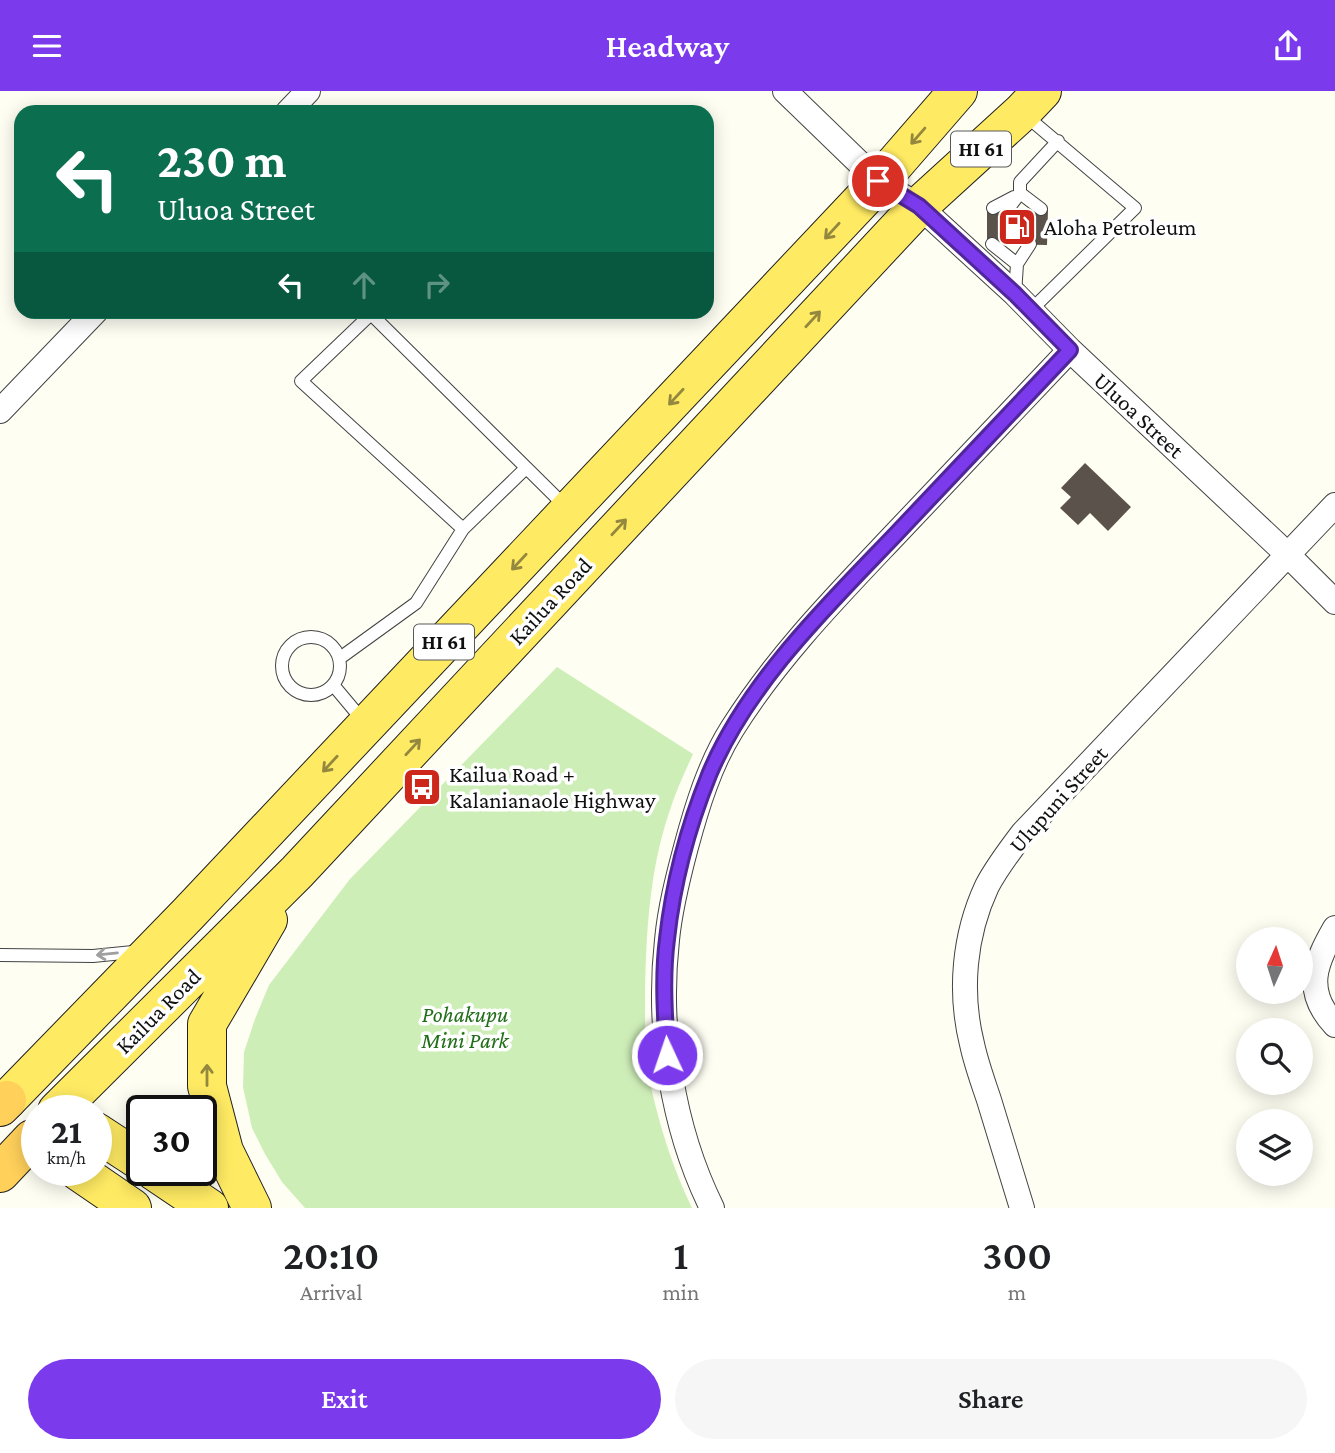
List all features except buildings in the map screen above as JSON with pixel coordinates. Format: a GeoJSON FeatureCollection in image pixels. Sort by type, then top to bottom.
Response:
{"type":"FeatureCollection","features":[{"type":"Feature","properties":{"kind":"highway","name":"HI 61"},"geometry":{"type":"LineString","coordinates":[[0,1173],[21,1152]]}},
{"type":"Feature","properties":{"kind":"main road","name":"Kailua Road"},"geometry":{"type":"LineString","coordinates":[[2,1100],[188,914],[878,181],[958,91]]}},
{"type":"Feature","properties":{"kind":"main road","name":"Kailua Road"},"geometry":{"type":"LineString","coordinates":[[77,1095],[297,872],[919,206],[1032,101]]}},
{"type":"Feature","properties":{"kind":"main road"},"geometry":{"type":"LineString","coordinates":[[453,633],[487,669]]}},
{"type":"Feature","properties":{"kind":"main road"},"geometry":{"type":"LineString","coordinates":[[252,1208],[225,1151],[207,1086],[207,1024],[297,872]]}},
{"type":"Feature","properties":{"kind":"main road"},"geometry":{"type":"LineString","coordinates":[[2,1100],[21,1110]]}},
{"type":"Feature","properties":{"kind":"main road"},"geometry":{"type":"LineString","coordinates":[[100,1186],[132,1208]]}},
{"type":"Feature","properties":{"kind":"main road"},"geometry":{"type":"LineString","coordinates":[[176,1186],[209,1208]]}},
{"type":"Feature","properties":{"kind":"street"},"geometry":{"type":"LineString","coordinates":[[295,105],[308,91]]}},
{"type":"Feature","properties":{"kind":"street","name":"Uluoa Street"},"geometry":{"type":"LineString","coordinates":[[785,91],[878,181],[919,206],[1023,302],[1070,350],[1335,601]]}},
{"type":"Feature","properties":{"kind":"street"},"geometry":{"type":"LineString","coordinates":[[0,411],[88,319]]}},
{"type":"Feature","properties":{"kind":"street"},"geometry":{"type":"LineString","coordinates":[[712,1208],[676,1106],[667,1055],[664,994],[667,940],[678,877],[692,823],[709,774],[731,731],[769,675],[809,627],[1070,350]]}},
{"type":"Feature","properties":{"kind":"street","name":"Ulupuni Street"},"geometry":{"type":"LineString","coordinates":[[1022,1208],[971,1044],[966,1012],[968,948],[975,916],[987,887],[1003,859],[1023,833],[1335,505]]}},
{"type":"Feature","properties":{"kind":"street"},"geometry":{"type":"LineString","coordinates":[[1335,928],[1321,952],[1315,978],[1320,1004],[1335,1025]]}},
{"type":"Feature","properties":{"kind":"lane"},"geometry":{"type":"LineString","coordinates":[[1023,302],[1135,208],[1058,141],[1032,101]]}},
{"type":"Feature","properties":{"kind":"lane"},"geometry":{"type":"LineString","coordinates":[[1008,209],[1020,193],[1020,183],[1058,141]]}},
{"type":"Feature","properties":{"kind":"lane"},"geometry":{"type":"LineString","coordinates":[[993,208],[1020,193]]}},
{"type":"Feature","properties":{"kind":"lane"},"geometry":{"type":"LineString","coordinates":[[1020,193],[1036,209]]}},
{"type":"Feature","properties":{"kind":"lane"},"geometry":{"type":"LineString","coordinates":[[992,244],[1017,264]]}},
{"type":"Feature","properties":{"kind":"lane"},"geometry":{"type":"LineString","coordinates":[[1007,244],[1017,264],[1023,302]]}},
{"type":"Feature","properties":{"kind":"lane"},"geometry":{"type":"LineString","coordinates":[[1017,264],[1035,245]]}},
{"type":"Feature","properties":{"kind":"lane"},"geometry":{"type":"LineString","coordinates":[[366,319],[301,381],[463,529]]}},
{"type":"Feature","properties":{"kind":"lane"},"geometry":{"type":"LineString","coordinates":[[376,319],[569,510]]}},
{"type":"Feature","properties":{"kind":"lane"},"geometry":{"type":"LineString","coordinates":[[340,658],[416,603],[463,529],[526,468]]}},
{"type":"Feature","properties":{"kind":"lane"},"geometry":{"type":"LineString","coordinates":[[309,636],[328,642],[340,658],[339,678],[334,686],[317,695],[307,695],[290,687],[282,670],[285,652],[299,639],[309,636]]}},
{"type":"Feature","properties":{"kind":"lane"},"geometry":{"type":"LineString","coordinates":[[334,686],[367,725]]}},
{"type":"Feature","properties":{"kind":"lane"},"geometry":{"type":"LineString","coordinates":[[0,955],[93,956],[133,952],[188,914]]}},
{"type":"Feature","properties":{"kind":"green space","name":"Pohakupu Mini Park"},"geometry":{"type":"Polygon","coordinates":[[[557,667],[693,754],[671,806],[657,858],[648,928],[645,997],[646,1051],[650,1082],[667,1147],[692,1208],[305,1208],[282,1182],[265,1154],[252,1128],[243,1087],[244,1052],[269,985],[350,879],[557,667]]]}},
{"type":"Feature","properties":{"kind":"place","name":"Aloha Petroleum"},"geometry":{"type":"Point","coordinates":[1017,227]}},
{"type":"Feature","properties":{"kind":"place","name":"Kailua Road + Kalanianaole Highway"},"geometry":{"type":"Point","coordinates":[422,787]}},
{"type":"Feature","properties":{"kind":"route"},"geometry":{"type":"LineString","coordinates":[[667,1055],[664,994],[667,940],[678,877],[692,823],[709,774],[731,731],[769,675],[818,617],[1070,350],[1015,294],[919,206],[878,181]]}}]}
